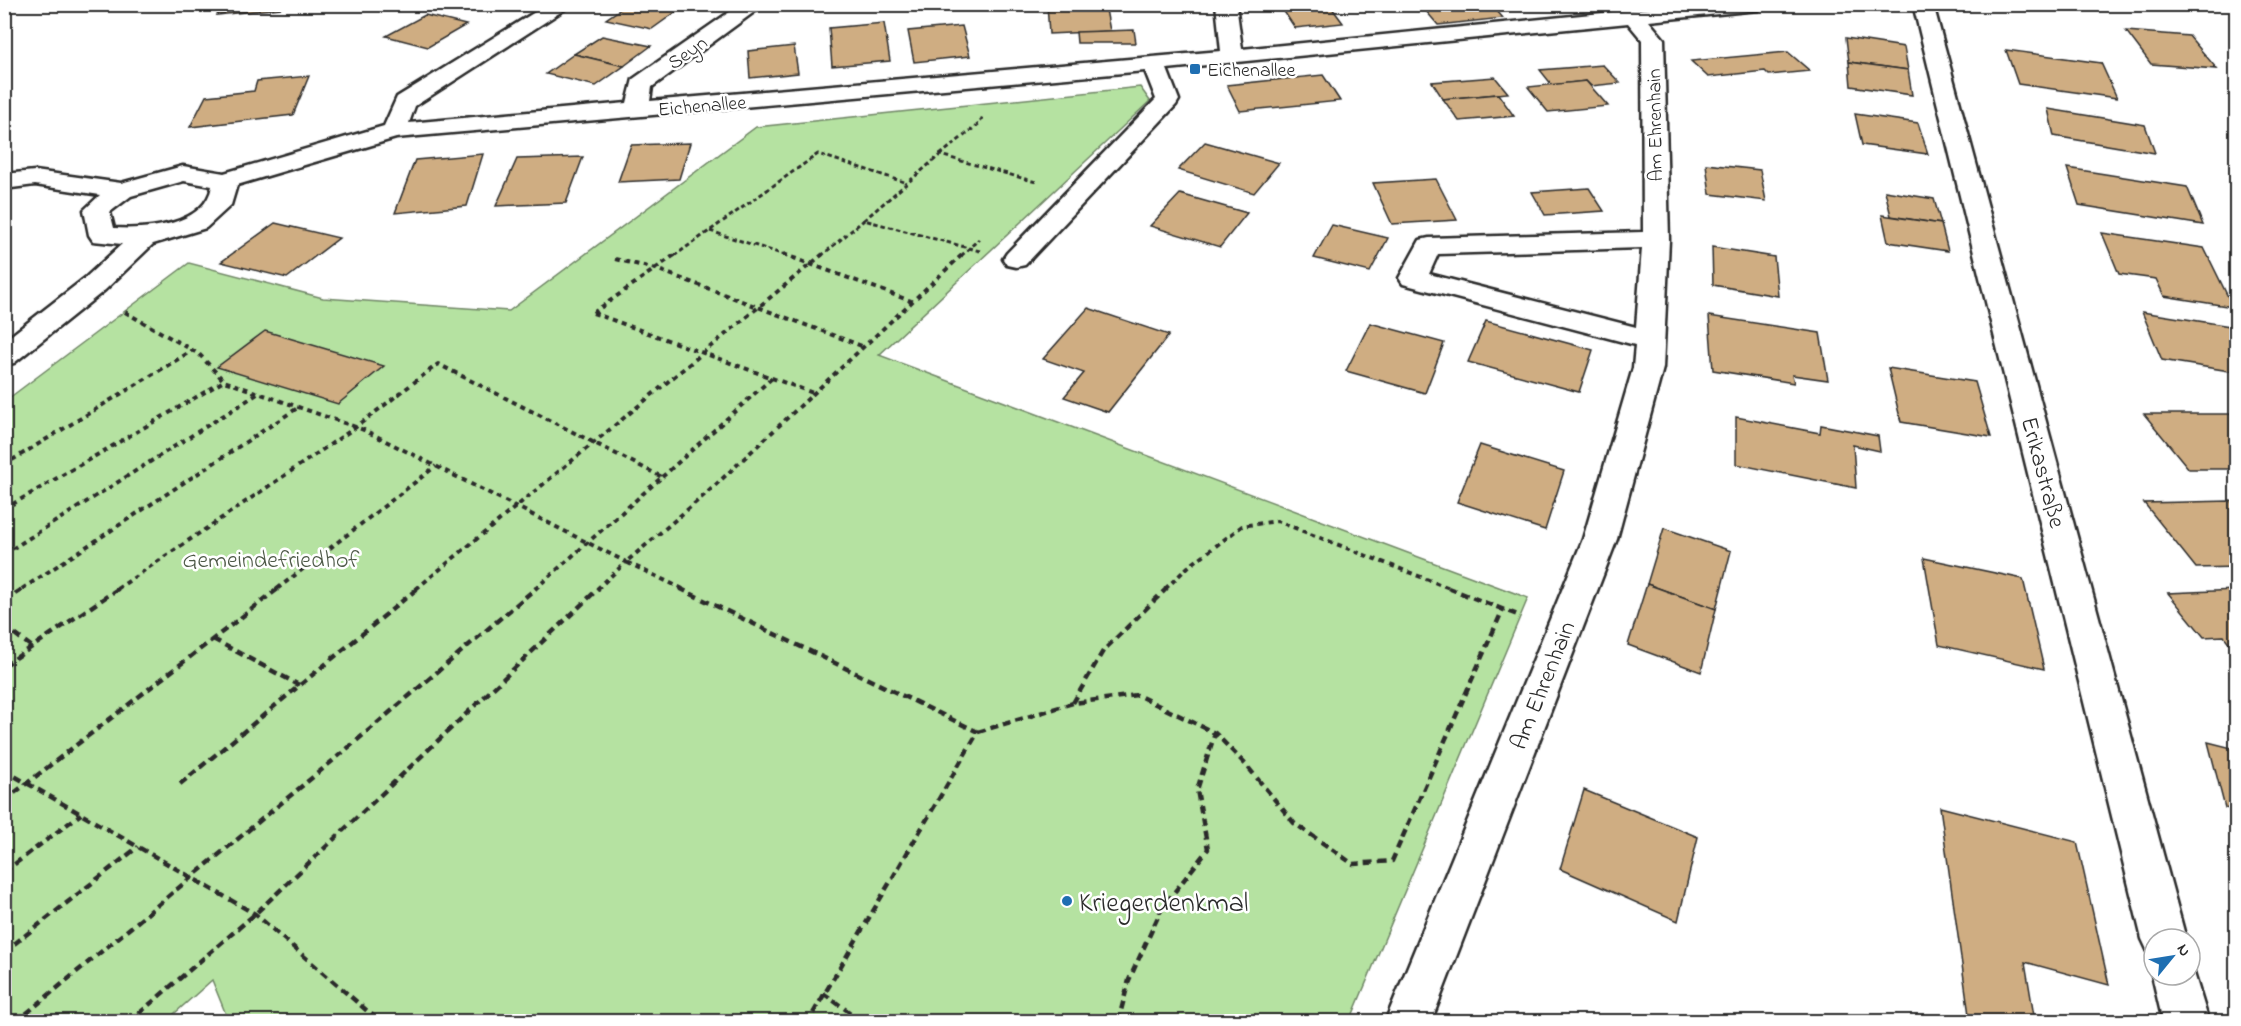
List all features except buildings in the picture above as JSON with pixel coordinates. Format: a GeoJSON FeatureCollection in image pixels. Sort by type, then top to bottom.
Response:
{"type":"FeatureCollection","features":[{"type":"Feature","properties":{"kind":"street"},"geometry":{"type":"LineString","coordinates":[[394,130],[405,102],[563,4]]}},
{"type":"Feature","properties":{"kind":"street","name":"Seyn"},"geometry":{"type":"LineString","coordinates":[[638,110],[641,84],[754,4]]}},
{"type":"Feature","properties":{"kind":"street"},"geometry":{"type":"LineString","coordinates":[[1226,4],[1232,57]]}},
{"type":"Feature","properties":{"kind":"street","name":"Eichenallee"},"geometry":{"type":"LineString","coordinates":[[225,181],[394,130],[1232,57],[1758,4]]}},
{"type":"Feature","properties":{"kind":"street","name":"Erikastraße"},"geometry":{"type":"LineString","coordinates":[[1923,4],[2161,927]]}},
{"type":"Feature","properties":{"kind":"street","name":"Am Ehrenhain"},"geometry":{"type":"LineString","coordinates":[[1408,1022],[1600,539],[1648,368],[1656,240],[1653,39],[1634,17]]}},
{"type":"Feature","properties":{"kind":"street"},"geometry":{"type":"LineString","coordinates":[[1016,259],[1168,100],[1153,63]]}},
{"type":"Feature","properties":{"kind":"street"},"geometry":{"type":"LineString","coordinates":[[183,173],[225,181],[222,200],[197,224],[144,238],[102,235],[97,210],[122,191],[183,173]]}},
{"type":"Feature","properties":{"kind":"street"},"geometry":{"type":"LineString","coordinates":[[4,182],[35,178],[122,191]]}},
{"type":"Feature","properties":{"kind":"street"},"geometry":{"type":"LineString","coordinates":[[4,356],[87,291],[144,238]]}},
{"type":"Feature","properties":{"kind":"street"},"geometry":{"type":"LineString","coordinates":[[1650,340],[1413,278],[1429,246],[1656,240]]}},
{"type":"Feature","properties":{"kind":"street"},"geometry":{"type":"LineString","coordinates":[[2177,987],[2186,1022]]}},
{"type":"Feature","properties":{"kind":"path"},"geometry":{"type":"LineString","coordinates":[[180,784],[980,123],[1005,77]]}},
{"type":"Feature","properties":{"kind":"path"},"geometry":{"type":"LineString","coordinates":[[813,393],[593,313],[818,154],[907,183]]}},
{"type":"Feature","properties":{"kind":"path"},"geometry":{"type":"LineString","coordinates":[[940,155],[1042,183],[1034,191]]}},
{"type":"Feature","properties":{"kind":"path"},"geometry":{"type":"LineString","coordinates":[[864,220],[968,249],[1016,259]]}},
{"type":"Feature","properties":{"kind":"path"},"geometry":{"type":"LineString","coordinates":[[710,231],[812,263],[911,301]]}},
{"type":"Feature","properties":{"kind":"path"},"geometry":{"type":"LineString","coordinates":[[129,1022],[255,914],[626,562],[708,492],[862,346],[985,234]]}},
{"type":"Feature","properties":{"kind":"path"},"geometry":{"type":"LineString","coordinates":[[615,259],[656,269],[862,346]]}},
{"type":"Feature","properties":{"kind":"path"},"geometry":{"type":"LineString","coordinates":[[87,291],[193,350],[224,381],[356,427],[626,562],[978,732]]}},
{"type":"Feature","properties":{"kind":"path"},"geometry":{"type":"LineString","coordinates":[[4,465],[193,350]]}},
{"type":"Feature","properties":{"kind":"path"},"geometry":{"type":"LineString","coordinates":[[4,666],[356,427],[438,364],[595,441],[662,477]]}},
{"type":"Feature","properties":{"kind":"path"},"geometry":{"type":"LineString","coordinates":[[16,1022],[192,878],[588,543],[772,378]]}},
{"type":"Feature","properties":{"kind":"path"},"geometry":{"type":"LineString","coordinates":[[4,509],[224,381]]}},
{"type":"Feature","properties":{"kind":"path"},"geometry":{"type":"LineString","coordinates":[[4,554],[259,393]]}},
{"type":"Feature","properties":{"kind":"path"},"geometry":{"type":"LineString","coordinates":[[4,602],[299,407]]}},
{"type":"Feature","properties":{"kind":"path"},"geometry":{"type":"LineString","coordinates":[[4,801],[436,466]]}},
{"type":"Feature","properties":{"kind":"path"},"geometry":{"type":"LineString","coordinates":[[1072,703],[1103,651],[1188,567],[1242,526],[1277,521],[1563,632]]}},
{"type":"Feature","properties":{"kind":"path"},"geometry":{"type":"LineString","coordinates":[[808,1022],[978,732],[1072,703],[1137,695],[1215,733],[1247,766],[1294,823],[1353,864],[1392,861],[1503,609]]}},
{"type":"Feature","properties":{"kind":"path"},"geometry":{"type":"LineString","coordinates":[[4,626],[32,647]]}},
{"type":"Feature","properties":{"kind":"path"},"geometry":{"type":"LineString","coordinates":[[213,639],[299,685]]}},
{"type":"Feature","properties":{"kind":"path"},"geometry":{"type":"LineString","coordinates":[[1118,1022],[1129,980],[1162,908],[1208,849],[1197,790],[1215,733]]}},
{"type":"Feature","properties":{"kind":"path"},"geometry":{"type":"LineString","coordinates":[[4,770],[255,914],[380,1022]]}},
{"type":"Feature","properties":{"kind":"path"},"geometry":{"type":"LineString","coordinates":[[4,872],[81,814]]}},
{"type":"Feature","properties":{"kind":"path"},"geometry":{"type":"LineString","coordinates":[[4,952],[138,847]]}},
{"type":"Feature","properties":{"kind":"path"},"geometry":{"type":"LineString","coordinates":[[823,993],[863,1022]]}},
{"type":"Feature","properties":{"kind":"green space","name":"Gemeindefriedhof"},"geometry":{"type":"Polygon","coordinates":[[[1140,87],[1150,101],[879,355],[1528,598],[1350,1021],[229,1022],[212,980],[166,1021],[5,1022],[5,401],[189,263],[323,298],[509,311],[756,127],[1140,87]]]}},
{"type":"Feature","properties":{"kind":"place","name":"Eichenallee"},"geometry":{"type":"Point","coordinates":[1195,69]}},
{"type":"Feature","properties":{"kind":"place","name":"Kriegerdenkmal"},"geometry":{"type":"Point","coordinates":[1067,901]}}]}
